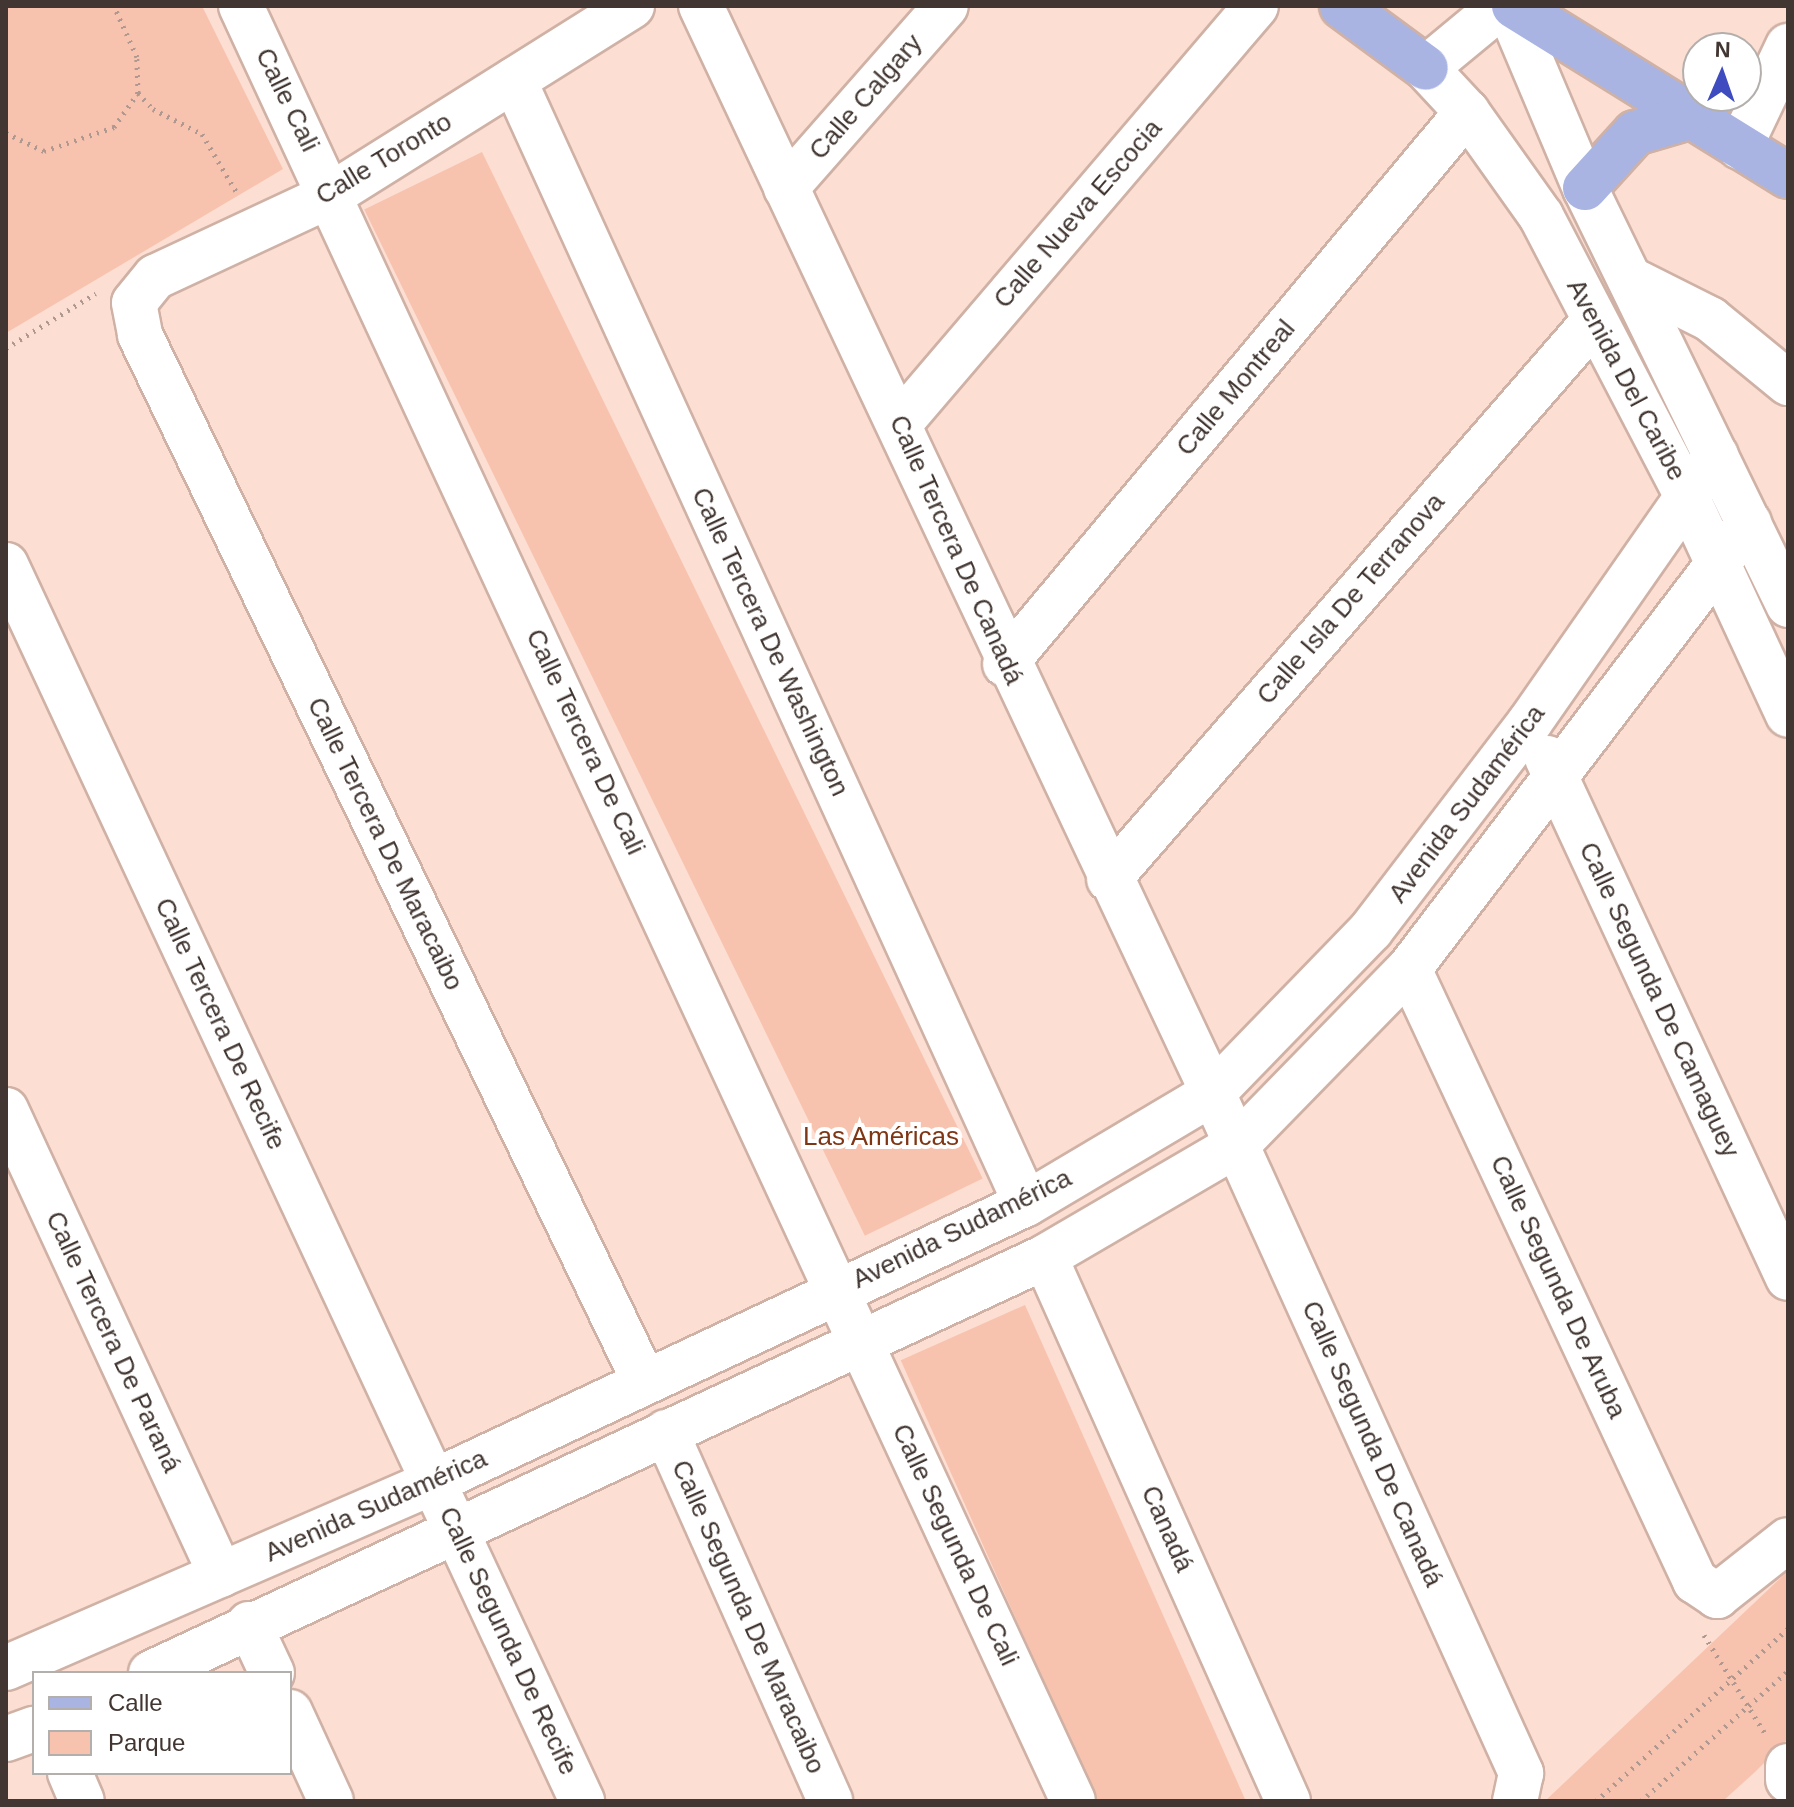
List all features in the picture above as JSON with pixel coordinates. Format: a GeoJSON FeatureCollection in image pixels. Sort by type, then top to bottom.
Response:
{"type":"FeatureCollection","features":[{"type":"Feature","properties":{"kind":"main road"},"geometry":{"type":"LineString","coordinates":[[1342,6],[1426,68]]}},
{"type":"Feature","properties":{"kind":"main road"},"geometry":{"type":"LineString","coordinates":[[1511,6],[1788,176]]}},
{"type":"Feature","properties":{"kind":"main road"},"geometry":{"type":"LineString","coordinates":[[1585,188],[1635,133],[1689,117]]}},
{"type":"Feature","properties":{"kind":"street","name":"Calle Cali"},"geometry":{"type":"LineString","coordinates":[[241,6],[331,195]]}},
{"type":"Feature","properties":{"kind":"street","name":"Calle Tercera De Canadá"},"geometry":{"type":"LineString","coordinates":[[701,6],[900,423],[1005,664],[1213,1093]]}},
{"type":"Feature","properties":{"kind":"street","name":"Calle Calgary"},"geometry":{"type":"LineString","coordinates":[[786,188],[946,6]]}},
{"type":"Feature","properties":{"kind":"street","name":"Calle Nueva Escocia"},"geometry":{"type":"LineString","coordinates":[[900,423],[1256,6]]}},
{"type":"Feature","properties":{"kind":"street"},"geometry":{"type":"LineString","coordinates":[[1426,68],[1501,6]]}},
{"type":"Feature","properties":{"kind":"street","name":"Avenida Del Caribe"},"geometry":{"type":"LineString","coordinates":[[1511,6],[1585,188],[1636,282],[1788,605]]}},
{"type":"Feature","properties":{"kind":"street","name":"Calle Toronto"},"geometry":{"type":"LineString","coordinates":[[134,303],[155,277],[331,195],[629,7]]}},
{"type":"Feature","properties":{"kind":"street"},"geometry":{"type":"LineString","coordinates":[[1740,147],[1788,46]]}},
{"type":"Feature","properties":{"kind":"street","name":"Avenida Del Caribe"},"geometry":{"type":"LineString","coordinates":[[1426,68],[1467,112],[1541,216],[1687,497],[1788,715]]}},
{"type":"Feature","properties":{"kind":"street","name":"Calle Tercera De Washington"},"geometry":{"type":"LineString","coordinates":[[514,80],[1026,1204]]}},
{"type":"Feature","properties":{"kind":"street","name":"Calle Montreal"},"geometry":{"type":"LineString","coordinates":[[1005,664],[1467,112]]}},
{"type":"Feature","properties":{"kind":"street"},"geometry":{"type":"LineString","coordinates":[[1541,216],[1585,188]]}},
{"type":"Feature","properties":{"kind":"street","name":"Calle Tercera De Cali"},"geometry":{"type":"LineString","coordinates":[[331,195],[839,1289]]}},
{"type":"Feature","properties":{"kind":"street"},"geometry":{"type":"LineString","coordinates":[[1636,282],[1710,319],[1788,383]]}},
{"type":"Feature","properties":{"kind":"street","name":"Calle Tercera De Maracaibo"},"geometry":{"type":"LineString","coordinates":[[134,303],[140,335],[644,1381]]}},
{"type":"Feature","properties":{"kind":"street","name":"Calle Isla De Terranova"},"geometry":{"type":"LineString","coordinates":[[1109,879],[1594,321]]}},
{"type":"Feature","properties":{"kind":"street","name":"Avenida Sudamérica"},"geometry":{"type":"LineString","coordinates":[[17,1662],[433,1482],[839,1289],[1026,1204],[1213,1093],[1371,930],[1530,722],[1716,455]]}},
{"type":"Feature","properties":{"kind":"street","name":"Avenida Sudamérica"},"geometry":{"type":"LineString","coordinates":[[155,1671],[249,1624],[459,1530],[861,1340],[1045,1257],[1237,1145],[1409,969],[1557,780],[1749,523]]}},
{"type":"Feature","properties":{"kind":"street","name":"Calle Tercera De Recife"},"geometry":{"type":"LineString","coordinates":[[6,565],[433,1482]]}},
{"type":"Feature","properties":{"kind":"street","name":"Calle Segunda De Camaguey"},"geometry":{"type":"LineString","coordinates":[[1530,722],[1788,1278]]}},
{"type":"Feature","properties":{"kind":"street","name":"Calle Segunda De Aruba"},"geometry":{"type":"LineString","coordinates":[[1409,969],[1695,1581],[1717,1596]]}},
{"type":"Feature","properties":{"kind":"street","name":"Calle Segunda De Canadá"},"geometry":{"type":"LineString","coordinates":[[1213,1093],[1521,1773],[1517,1799]]}},
{"type":"Feature","properties":{"kind":"street","name":"Calle Tercera De Paraná"},"geometry":{"type":"LineString","coordinates":[[6,1110],[221,1575]]}},
{"type":"Feature","properties":{"kind":"street","name":"Canadá"},"geometry":{"type":"LineString","coordinates":[[1045,1257],[1288,1801]]}},
{"type":"Feature","properties":{"kind":"street","name":"Calle Segunda De Cali"},"geometry":{"type":"LineString","coordinates":[[839,1289],[1073,1801]]}},
{"type":"Feature","properties":{"kind":"street","name":"Calle Segunda De Maracaibo"},"geometry":{"type":"LineString","coordinates":[[666,1432],[830,1801]]}},
{"type":"Feature","properties":{"kind":"street","name":"Calle Segunda De Recife"},"geometry":{"type":"LineString","coordinates":[[433,1482],[459,1530],[582,1801]]}},
{"type":"Feature","properties":{"kind":"street"},"geometry":{"type":"LineString","coordinates":[[1717,1596],[1788,1540]]}},
{"type":"Feature","properties":{"kind":"street"},"geometry":{"type":"LineString","coordinates":[[249,1624],[271,1671]]}},
{"type":"Feature","properties":{"kind":"street"},"geometry":{"type":"LineString","coordinates":[[292,1716],[331,1801]]}},
{"type":"Feature","properties":{"kind":"street"},"geometry":{"type":"LineString","coordinates":[[6,1739],[32,1730]]}},
{"type":"Feature","properties":{"kind":"street"},"geometry":{"type":"LineString","coordinates":[[71,1775],[82,1801]]}},
{"type":"Feature","properties":{"kind":"path"},"geometry":{"type":"LineString","coordinates":[[6,133],[44,151],[76,145],[114,127],[138,93],[137,57],[114,6]]}},
{"type":"Feature","properties":{"kind":"path"},"geometry":{"type":"LineString","coordinates":[[138,93],[153,109],[202,134],[243,205]]}},
{"type":"Feature","properties":{"kind":"path"},"geometry":{"type":"LineString","coordinates":[[1717,1596],[1704,1635],[1735,1677],[1786,1772]]}},
{"type":"Feature","properties":{"kind":"path"},"geometry":{"type":"LineString","coordinates":[[1596,1801],[1788,1629]]}},
{"type":"Feature","properties":{"kind":"path"},"geometry":{"type":"LineString","coordinates":[[1641,1801],[1788,1671]]}},
{"type":"Feature","properties":{"kind":"green space"},"geometry":{"type":"Polygon","coordinates":[[[6,6],[202,6],[283,169],[6,333],[6,6]]]}},
{"type":"Feature","properties":{"kind":"green space","name":"Las Américas"},"geometry":{"type":"Polygon","coordinates":[[[482,152],[983,1178],[865,1236],[364,209],[482,152]]]}},
{"type":"Feature","properties":{"kind":"green space"},"geometry":{"type":"Polygon","coordinates":[[[1025,1305],[1245,1800],[1097,1801],[901,1360],[1025,1305]]]}},
{"type":"Feature","properties":{"kind":"green space"},"geometry":{"type":"Polygon","coordinates":[[[1788,1571],[1788,1739],[1755,1772],[1723,1801],[1545,1801],[1788,1571]]]}}]}
